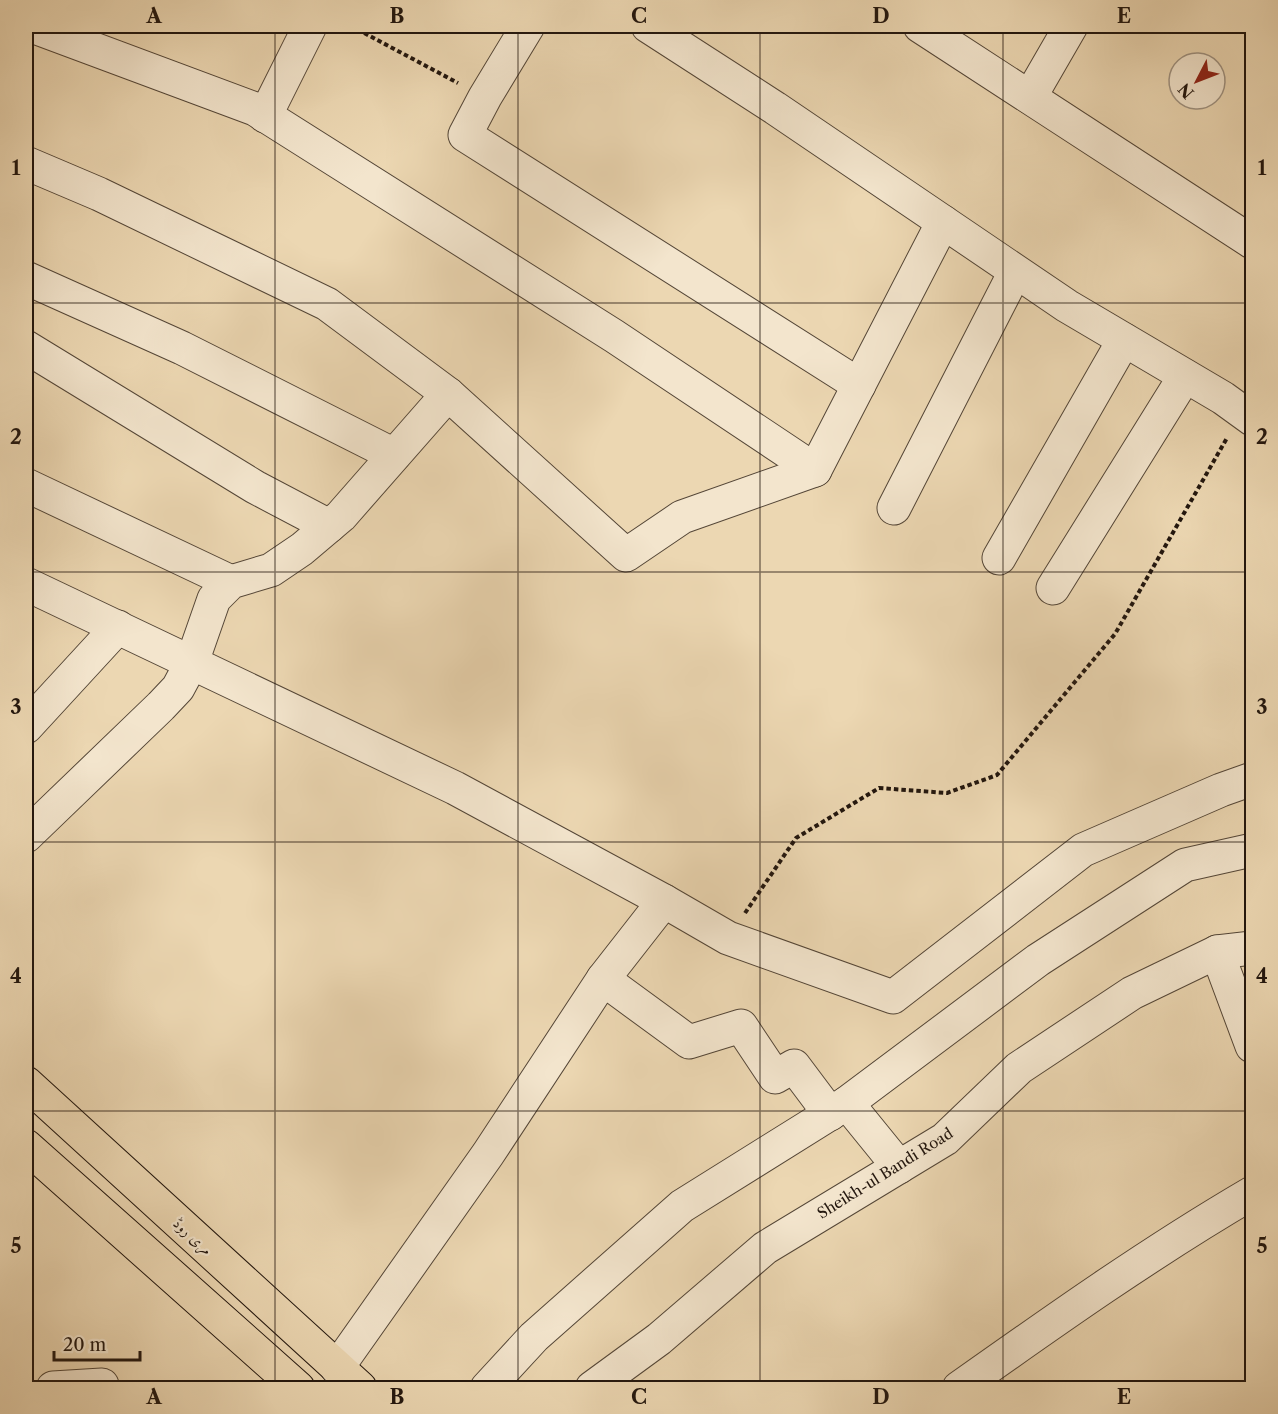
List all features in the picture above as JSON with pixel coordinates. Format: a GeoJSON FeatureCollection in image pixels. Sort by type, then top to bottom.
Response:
{"type":"FeatureCollection","features":[{"type":"Feature","properties":{"kind":"main road","name":"مری روڈ"},"geometry":{"type":"LineString","coordinates":[[26,1083],[349,1378]]}},
{"type":"Feature","properties":{"kind":"main road"},"geometry":{"type":"LineString","coordinates":[[26,1146],[298,1389]]}},
{"type":"Feature","properties":{"kind":"street"},"geometry":{"type":"LineString","coordinates":[[32,26],[255,109],[614,336],[815,471]]}},
{"type":"Feature","properties":{"kind":"street"},"geometry":{"type":"LineString","coordinates":[[265,116],[309,26]]}},
{"type":"Feature","properties":{"kind":"street"},"geometry":{"type":"LineString","coordinates":[[528,26],[465,135],[859,385]]}},
{"type":"Feature","properties":{"kind":"street"},"geometry":{"type":"LineString","coordinates":[[648,26],[775,108],[1067,306],[1247,415]]}},
{"type":"Feature","properties":{"kind":"street"},"geometry":{"type":"LineString","coordinates":[[920,26],[1252,242]]}},
{"type":"Feature","properties":{"kind":"street"},"geometry":{"type":"LineString","coordinates":[[1030,97],[1071,26]]}},
{"type":"Feature","properties":{"kind":"street"},"geometry":{"type":"LineString","coordinates":[[26,163],[99,194],[327,304],[448,394],[626,555],[682,517],[815,471],[943,222]]}},
{"type":"Feature","properties":{"kind":"street"},"geometry":{"type":"LineString","coordinates":[[894,508],[1015,272]]}},
{"type":"Feature","properties":{"kind":"street"},"geometry":{"type":"LineString","coordinates":[[26,278],[183,348],[394,455]]}},
{"type":"Feature","properties":{"kind":"street"},"geometry":{"type":"LineString","coordinates":[[999,558],[1124,340]]}},
{"type":"Feature","properties":{"kind":"street"},"geometry":{"type":"LineString","coordinates":[[26,347],[255,488],[329,526]]}},
{"type":"Feature","properties":{"kind":"street"},"geometry":{"type":"LineString","coordinates":[[1053,588],[1185,376]]}},
{"type":"Feature","properties":{"kind":"street"},"geometry":{"type":"LineString","coordinates":[[26,836],[162,706],[177,688],[192,662],[214,599],[231,582],[271,570],[302,549],[341,516],[448,394]]}},
{"type":"Feature","properties":{"kind":"street"},"geometry":{"type":"LineString","coordinates":[[26,484],[231,582]]}},
{"type":"Feature","properties":{"kind":"street"},"geometry":{"type":"LineString","coordinates":[[26,584],[456,788],[728,938],[893,997],[1083,850],[1221,790],[1252,779]]}},
{"type":"Feature","properties":{"kind":"street"},"geometry":{"type":"LineString","coordinates":[[26,728],[118,627]]}},
{"type":"Feature","properties":{"kind":"street"},"geometry":{"type":"LineString","coordinates":[[487,1389],[534,1337],[682,1206],[839,1109],[1038,960],[1185,866],[1252,850]]}},
{"type":"Feature","properties":{"kind":"street"},"geometry":{"type":"LineString","coordinates":[[349,1378],[488,1154],[603,979],[664,901]]}},
{"type":"Feature","properties":{"kind":"street","name":"Sheikh-ul Bandi Road"},"geometry":{"type":"LineString","coordinates":[[592,1389],[659,1339],[765,1248],[945,1139],[1019,1068],[1132,993],[1217,952],[1252,948]]}},
{"type":"Feature","properties":{"kind":"street"},"geometry":{"type":"LineString","coordinates":[[1217,952],[1252,1046]]}},
{"type":"Feature","properties":{"kind":"street"},"geometry":{"type":"LineString","coordinates":[[603,979],[689,1042],[741,1026],[775,1077],[794,1066],[899,1167]]}},
{"type":"Feature","properties":{"kind":"street"},"geometry":{"type":"LineString","coordinates":[[959,1389],[1056,1319],[1214,1215],[1252,1193]]}},
{"type":"Feature","properties":{"kind":"street"},"geometry":{"type":"LineString","coordinates":[[53,1389],[102,1385],[103,1389]]}},
{"type":"Feature","properties":{"kind":"path"},"geometry":{"type":"LineString","coordinates":[[351,26],[485,97]]}},
{"type":"Feature","properties":{"kind":"path"},"geometry":{"type":"LineString","coordinates":[[728,938],[796,838],[879,788],[947,793],[997,775],[1115,634],[1247,415]]}}]}
